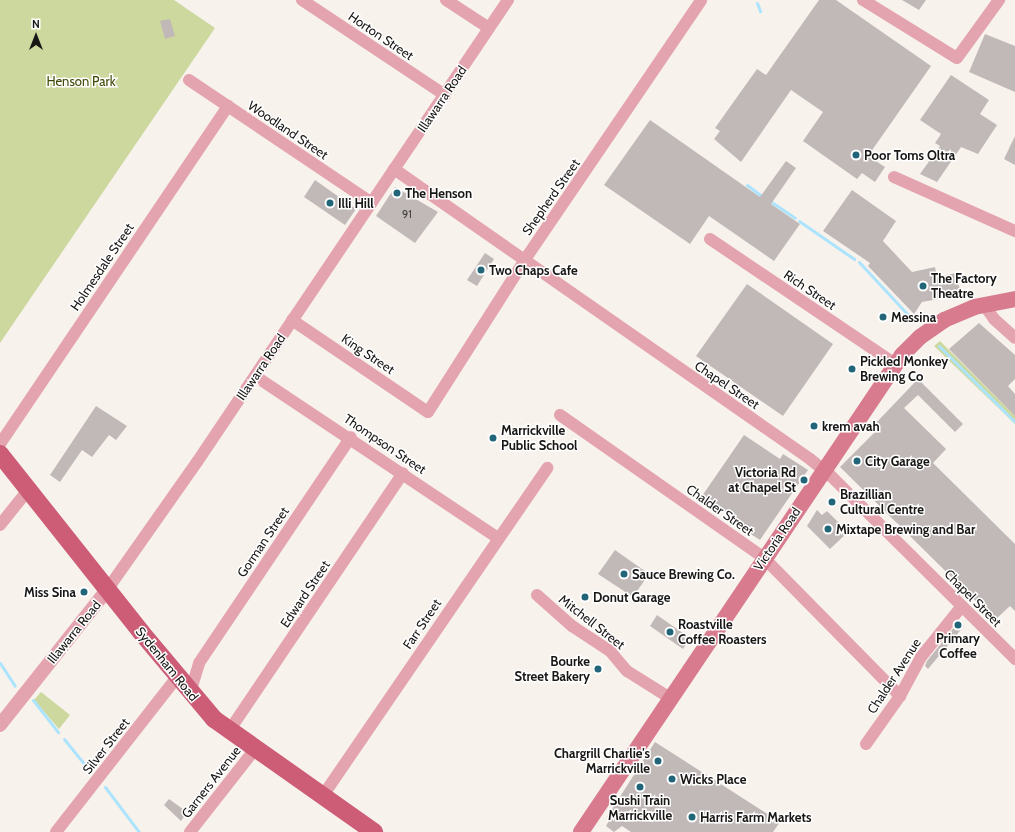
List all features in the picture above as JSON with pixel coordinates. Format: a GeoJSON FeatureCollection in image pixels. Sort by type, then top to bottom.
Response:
{"type":"FeatureCollection","features":[{"type":"Feature","properties":{"kind":"main road","name":"Victoria Road"},"geometry":{"type":"LineString","coordinates":[[581,832],[895,364],[911,344],[931,328],[958,313],[984,305],[1015,299]]}},
{"type":"Feature","properties":{"kind":"main road","name":"Sydenham Road"},"geometry":{"type":"LineString","coordinates":[[0,454],[190,693],[229,731],[374,832]]}},
{"type":"Feature","properties":{"kind":"street","name":"Horton Street"},"geometry":{"type":"LineString","coordinates":[[302,0],[445,95]]}},
{"type":"Feature","properties":{"kind":"street"},"geometry":{"type":"LineString","coordinates":[[446,0],[489,28]]}},
{"type":"Feature","properties":{"kind":"street","name":"Illawarra Road"},"geometry":{"type":"LineString","coordinates":[[0,725],[107,590],[255,376],[508,0]]}},
{"type":"Feature","properties":{"kind":"street","name":"Shepherd Street"},"geometry":{"type":"LineString","coordinates":[[428,412],[526,260],[701,0]]}},
{"type":"Feature","properties":{"kind":"street"},"geometry":{"type":"LineString","coordinates":[[863,0],[957,58],[999,0]]}},
{"type":"Feature","properties":{"kind":"street","name":"Woodland Street"},"geometry":{"type":"LineString","coordinates":[[189,80],[372,203]]}},
{"type":"Feature","properties":{"kind":"street","name":"Holmesdale Street"},"geometry":{"type":"LineString","coordinates":[[0,444],[228,106]]}},
{"type":"Feature","properties":{"kind":"street","name":"Chapel Street"},"geometry":{"type":"LineString","coordinates":[[394,169],[824,470],[1015,659]]}},
{"type":"Feature","properties":{"kind":"street"},"geometry":{"type":"LineString","coordinates":[[894,177],[1015,231]]}},
{"type":"Feature","properties":{"kind":"street","name":"Rich Street"},"geometry":{"type":"LineString","coordinates":[[710,239],[895,364]]}},
{"type":"Feature","properties":{"kind":"street"},"geometry":{"type":"LineString","coordinates":[[984,305],[994,319],[1015,338]]}},
{"type":"Feature","properties":{"kind":"street","name":"King Street"},"geometry":{"type":"LineString","coordinates":[[292,320],[428,412]]}},
{"type":"Feature","properties":{"kind":"street","name":"Thompson Street"},"geometry":{"type":"LineString","coordinates":[[255,376],[351,437],[498,538]]}},
{"type":"Feature","properties":{"kind":"street","name":"Chalder Street"},"geometry":{"type":"LineString","coordinates":[[560,415],[764,558],[900,696]]}},
{"type":"Feature","properties":{"kind":"street","name":"Gorman Street"},"geometry":{"type":"LineString","coordinates":[[190,693],[199,663],[351,437]]}},
{"type":"Feature","properties":{"kind":"street","name":"Farr Street"},"geometry":{"type":"LineString","coordinates":[[322,797],[547,468]]}},
{"type":"Feature","properties":{"kind":"street","name":"Edward Street"},"geometry":{"type":"LineString","coordinates":[[229,731],[404,474]]}},
{"type":"Feature","properties":{"kind":"street"},"geometry":{"type":"LineString","coordinates":[[0,525],[28,490]]}},
{"type":"Feature","properties":{"kind":"street","name":"Mitchell Street"},"geometry":{"type":"LineString","coordinates":[[537,595],[572,626],[610,651],[627,671],[670,698]]}},
{"type":"Feature","properties":{"kind":"street","name":"Chalder Avenue"},"geometry":{"type":"LineString","coordinates":[[866,744],[900,696],[921,657],[962,606]]}},
{"type":"Feature","properties":{"kind":"street"},"geometry":{"type":"LineString","coordinates":[[175,674],[188,670],[199,663]]}},
{"type":"Feature","properties":{"kind":"street","name":"Silver Street"},"geometry":{"type":"LineString","coordinates":[[56,832],[175,674]]}},
{"type":"Feature","properties":{"kind":"street","name":"Garners Avenue"},"geometry":{"type":"LineString","coordinates":[[190,832],[255,749]]}},
{"type":"Feature","properties":{"kind":"green space","name":"Henson Park"},"geometry":{"type":"Polygon","coordinates":[[[0,0],[174,0],[215,28],[0,343],[0,0]]]}},
{"type":"Feature","properties":{"kind":"green space"},"geometry":{"type":"Polygon","coordinates":[[[940,341],[1015,416],[1015,424],[934,346],[940,341]]]}},
{"type":"Feature","properties":{"kind":"green space"},"geometry":{"type":"Polygon","coordinates":[[[41,692],[70,715],[59,729],[34,700],[41,692]]]}},
{"type":"Feature","properties":{"kind":"building"},"geometry":{"type":"Polygon","coordinates":[[[819,0],[836,0],[931,66],[868,156],[885,167],[875,182],[862,173],[857,179],[803,141],[823,112],[791,90],[741,162],[714,139],[720,131],[715,128],[757,69],[766,75],[819,0]]]}},
{"type":"Feature","properties":{"kind":"building"},"geometry":{"type":"Polygon","coordinates":[[[902,0],[926,0],[919,10],[902,0]]]}},
{"type":"Feature","properties":{"kind":"building"},"geometry":{"type":"Polygon","coordinates":[[[170,19],[175,36],[165,39],[160,21],[170,19]]]}},
{"type":"Feature","properties":{"kind":"building"},"geometry":{"type":"Polygon","coordinates":[[[985,34],[1015,46],[1015,92],[969,72],[985,34]]]}},
{"type":"Feature","properties":{"kind":"building"},"geometry":{"type":"Polygon","coordinates":[[[951,75],[989,100],[980,114],[997,125],[978,154],[961,147],[937,182],[920,174],[940,146],[935,143],[941,134],[920,120],[951,75]]]}},
{"type":"Feature","properties":{"kind":"building"},"geometry":{"type":"Polygon","coordinates":[[[650,120],[760,197],[786,161],[796,168],[771,204],[800,224],[774,261],[709,216],[690,244],[604,185],[650,120]]]}},
{"type":"Feature","properties":{"kind":"building"},"geometry":{"type":"Polygon","coordinates":[[[1015,136],[1015,165],[1004,159],[1015,136]]]}},
{"type":"Feature","properties":{"kind":"building","name":"Illi Hill"},"geometry":{"type":"Polygon","coordinates":[[[315,180],[356,209],[345,225],[304,197],[315,180]]]}},
{"type":"Feature","properties":{"kind":"building"},"geometry":{"type":"Polygon","coordinates":[[[395,187],[438,212],[415,243],[376,216],[395,187]]]}},
{"type":"Feature","properties":{"kind":"building"},"geometry":{"type":"Polygon","coordinates":[[[852,190],[896,221],[883,241],[912,272],[935,267],[937,277],[956,273],[961,295],[922,302],[914,314],[868,266],[870,263],[823,231],[852,190]]]}},
{"type":"Feature","properties":{"kind":"building","name":"Two Chaps Cafe"},"geometry":{"type":"Polygon","coordinates":[[[485,253],[494,259],[477,286],[467,280],[485,253]]]}},
{"type":"Feature","properties":{"kind":"building"},"geometry":{"type":"Polygon","coordinates":[[[747,284],[833,344],[783,416],[696,356],[747,284]]]}},
{"type":"Feature","properties":{"kind":"building"},"geometry":{"type":"Polygon","coordinates":[[[979,323],[1015,355],[1015,379],[1008,386],[1015,394],[1015,416],[949,349],[979,323]]]}},
{"type":"Feature","properties":{"kind":"building"},"geometry":{"type":"Polygon","coordinates":[[[918,379],[963,424],[955,432],[918,395],[904,408],[946,449],[933,463],[1015,544],[1015,611],[1010,606],[995,620],[840,467],[878,429],[874,425],[918,379]]]}},
{"type":"Feature","properties":{"kind":"building"},"geometry":{"type":"Polygon","coordinates":[[[96,406],[127,426],[116,440],[109,435],[92,457],[82,450],[60,482],[50,475],[96,406]]]}},
{"type":"Feature","properties":{"kind":"building"},"geometry":{"type":"Polygon","coordinates":[[[744,435],[780,459],[783,454],[808,470],[760,540],[735,524],[738,520],[702,496],[744,435]]]}},
{"type":"Feature","properties":{"kind":"building","name":"Mixtape Brewing and Bar"},"geometry":{"type":"Polygon","coordinates":[[[817,510],[822,515],[827,511],[848,532],[830,549],[807,526],[817,510]]]}},
{"type":"Feature","properties":{"kind":"building","name":"Sauce Brewing Co."},"geometry":{"type":"Polygon","coordinates":[[[615,550],[649,574],[633,597],[598,574],[615,550]]]}},
{"type":"Feature","properties":{"kind":"building","name":"Roastville Coffee Roasters"},"geometry":{"type":"Polygon","coordinates":[[[657,615],[690,638],[683,649],[650,626],[657,615]]]}},
{"type":"Feature","properties":{"kind":"building"},"geometry":{"type":"Polygon","coordinates":[[[959,621],[964,626],[928,669],[925,666],[927,661],[959,621]]]}},
{"type":"Feature","properties":{"kind":"building","name":"Wicks Place"},"geometry":{"type":"Polygon","coordinates":[[[655,742],[780,822],[773,832],[631,832],[622,826],[614,832],[606,826],[610,819],[607,817],[655,742]]]}},
{"type":"Feature","properties":{"kind":"building"},"geometry":{"type":"Polygon","coordinates":[[[169,799],[187,812],[181,821],[164,805],[169,799]]]}},
{"type":"Feature","properties":{"kind":"waterway"},"geometry":{"type":"LineString","coordinates":[[757,3],[760,11]]}},
{"type":"Feature","properties":{"kind":"waterway"},"geometry":{"type":"LineString","coordinates":[[747,185],[763,197]]}},
{"type":"Feature","properties":{"kind":"waterway"},"geometry":{"type":"LineString","coordinates":[[770,201],[795,218]]}},
{"type":"Feature","properties":{"kind":"waterway"},"geometry":{"type":"LineString","coordinates":[[799,221],[854,259]]}},
{"type":"Feature","properties":{"kind":"waterway"},"geometry":{"type":"LineString","coordinates":[[859,262],[911,318]]}},
{"type":"Feature","properties":{"kind":"waterway"},"geometry":{"type":"LineString","coordinates":[[939,346],[1015,422]]}},
{"type":"Feature","properties":{"kind":"waterway"},"geometry":{"type":"LineString","coordinates":[[0,663],[15,686]]}},
{"type":"Feature","properties":{"kind":"waterway"},"geometry":{"type":"LineString","coordinates":[[33,700],[58,732]]}},
{"type":"Feature","properties":{"kind":"waterway"},"geometry":{"type":"LineString","coordinates":[[64,739],[89,770]]}},
{"type":"Feature","properties":{"kind":"waterway"},"geometry":{"type":"LineString","coordinates":[[105,787],[139,832]]}},
{"type":"Feature","properties":{"kind":"place","name":"Poor Toms Oltra"},"geometry":{"type":"Point","coordinates":[856,155]}},
{"type":"Feature","properties":{"kind":"place","name":"The Henson"},"geometry":{"type":"Point","coordinates":[397,193]}},
{"type":"Feature","properties":{"kind":"place","name":"Illi Hill"},"geometry":{"type":"Point","coordinates":[330,203]}},
{"type":"Feature","properties":{"kind":"place","name":"Two Chaps Cafe"},"geometry":{"type":"Point","coordinates":[481,270]}},
{"type":"Feature","properties":{"kind":"place","name":"The Factory Theatre"},"geometry":{"type":"Point","coordinates":[923,286]}},
{"type":"Feature","properties":{"kind":"place","name":"Messina"},"geometry":{"type":"Point","coordinates":[883,317]}},
{"type":"Feature","properties":{"kind":"place","name":"Pickled Monkey Brewing Co"},"geometry":{"type":"Point","coordinates":[852,369]}},
{"type":"Feature","properties":{"kind":"place","name":"krem avah"},"geometry":{"type":"Point","coordinates":[814,426]}},
{"type":"Feature","properties":{"kind":"place","name":"Marrickville Public School"},"geometry":{"type":"Point","coordinates":[493,438]}},
{"type":"Feature","properties":{"kind":"place","name":"City Garage"},"geometry":{"type":"Point","coordinates":[857,461]}},
{"type":"Feature","properties":{"kind":"place","name":"Victoria Rd at Chapel St"},"geometry":{"type":"Point","coordinates":[804,480]}},
{"type":"Feature","properties":{"kind":"place","name":"Brazillian Cultural Centre"},"geometry":{"type":"Point","coordinates":[832,502]}},
{"type":"Feature","properties":{"kind":"place","name":"Mixtape Brewing and Bar"},"geometry":{"type":"Point","coordinates":[828,529]}},
{"type":"Feature","properties":{"kind":"place","name":"Sauce Brewing Co."},"geometry":{"type":"Point","coordinates":[624,574]}},
{"type":"Feature","properties":{"kind":"place","name":"Miss Sina"},"geometry":{"type":"Point","coordinates":[84,592]}},
{"type":"Feature","properties":{"kind":"place","name":"Donut Garage"},"geometry":{"type":"Point","coordinates":[585,597]}},
{"type":"Feature","properties":{"kind":"place","name":"Primary Coffee"},"geometry":{"type":"Point","coordinates":[958,625]}},
{"type":"Feature","properties":{"kind":"place","name":"Roastville Coffee Roasters"},"geometry":{"type":"Point","coordinates":[670,632]}},
{"type":"Feature","properties":{"kind":"place","name":"Bourke Street Bakery"},"geometry":{"type":"Point","coordinates":[598,669]}},
{"type":"Feature","properties":{"kind":"place","name":"Chargrill Charlie's Marrickville"},"geometry":{"type":"Point","coordinates":[658,761]}},
{"type":"Feature","properties":{"kind":"place","name":"Wicks Place"},"geometry":{"type":"Point","coordinates":[672,779]}},
{"type":"Feature","properties":{"kind":"place","name":"Sushi Train Marrickville"},"geometry":{"type":"Point","coordinates":[640,787]}},
{"type":"Feature","properties":{"kind":"place","name":"Harris Farm Markets"},"geometry":{"type":"Point","coordinates":[692,817]}}]}
